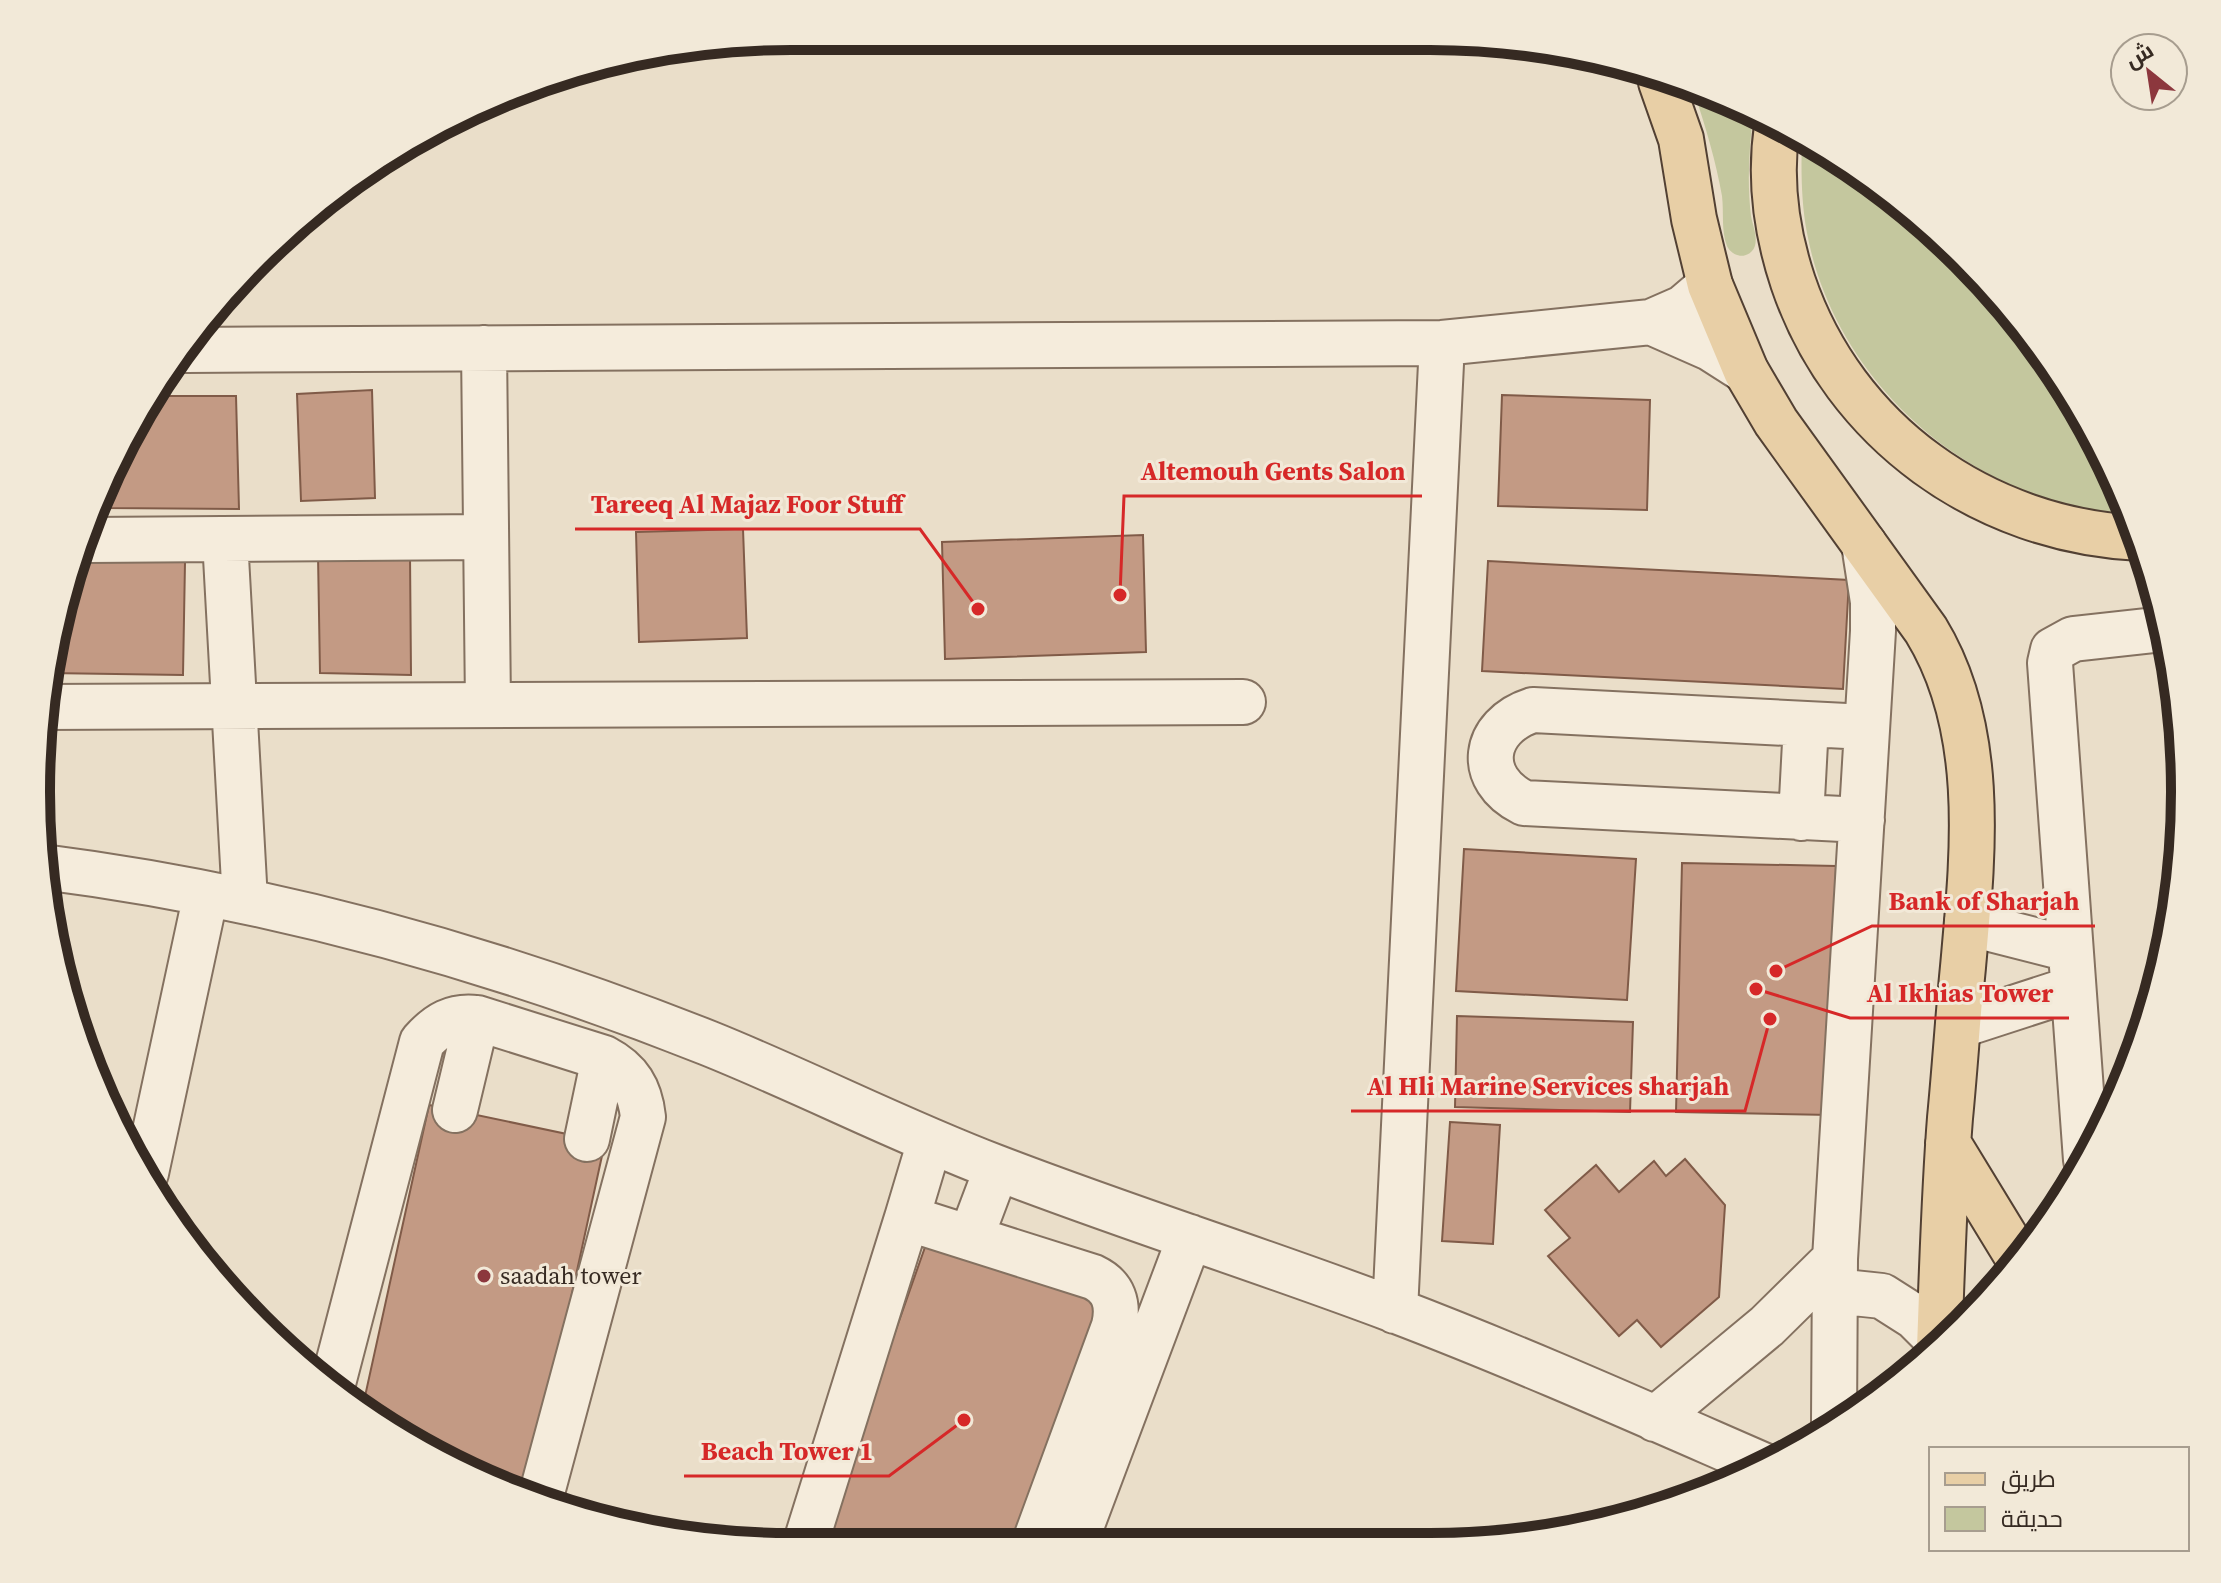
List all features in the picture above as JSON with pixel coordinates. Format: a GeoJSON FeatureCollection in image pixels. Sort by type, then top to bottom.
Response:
{"type":"FeatureCollection","features":[{"type":"Feature","properties":{"kind":"main road"},"geometry":{"type":"LineString","coordinates":[[1663,87],[1681,139],[1694,219],[1710,285],[1746,371],[1776,422],[1898,588],[1940,653],[1959,702],[1971,786],[1967,923],[1948,1143],[1940,1329]]}},
{"type":"Feature","properties":{"kind":"main road"},"geometry":{"type":"LineString","coordinates":[[1776,136],[1773,187],[1778,228],[1788,268],[1801,307],[1819,343],[1865,409],[1893,438],[1925,463],[1991,503],[2057,527],[2126,537]]}},
{"type":"Feature","properties":{"kind":"main road"},"geometry":{"type":"LineString","coordinates":[[1948,1143],[2013,1249]]}},
{"type":"Feature","properties":{"kind":"street"},"geometry":{"type":"LineString","coordinates":[[196,350],[1442,343],[1651,322],[1683,308],[1710,285]]}},
{"type":"Feature","properties":{"kind":"street"},"geometry":{"type":"LineString","coordinates":[[1651,322],[1710,348],[1746,371]]}},
{"type":"Feature","properties":{"kind":"street"},"geometry":{"type":"LineString","coordinates":[[1395,1311],[1442,343]]}},
{"type":"Feature","properties":{"kind":"street"},"geometry":{"type":"LineString","coordinates":[[484,348],[488,705]]}},
{"type":"Feature","properties":{"kind":"street"},"geometry":{"type":"LineString","coordinates":[[94,540],[486,537]]}},
{"type":"Feature","properties":{"kind":"street"},"geometry":{"type":"LineString","coordinates":[[149,1162],[226,897],[235,706],[225,539]]}},
{"type":"Feature","properties":{"kind":"street"},"geometry":{"type":"LineString","coordinates":[[1834,1412],[1835,1275],[1872,665],[1873,602],[1864,544]]}},
{"type":"Feature","properties":{"kind":"street"},"geometry":{"type":"LineString","coordinates":[[2084,1139],[2050,663],[2053,650],[2073,639],[2153,630]]}},
{"type":"Feature","properties":{"kind":"street"},"geometry":{"type":"LineString","coordinates":[[55,707],[1243,702]]}},
{"type":"Feature","properties":{"kind":"street"},"geometry":{"type":"LineString","coordinates":[[1862,820],[1524,803],[1509,796],[1498,784],[1492,769],[1491,753],[1495,737],[1504,725],[1517,715],[1533,710],[1866,727]]}},
{"type":"Feature","properties":{"kind":"street"},"geometry":{"type":"LineString","coordinates":[[1801,818],[1806,724]]}},
{"type":"Feature","properties":{"kind":"street"},"geometry":{"type":"LineString","coordinates":[[54,869],[226,897],[364,929],[482,962],[598,1001],[712,1045],[997,1168],[1395,1311],[1751,1460]]}},
{"type":"Feature","properties":{"kind":"street"},"geometry":{"type":"LineString","coordinates":[[1967,923],[2070,969]]}},
{"type":"Feature","properties":{"kind":"street"},"geometry":{"type":"LineString","coordinates":[[1958,1026],[2070,969]]}},
{"type":"Feature","properties":{"kind":"street"},"geometry":{"type":"LineString","coordinates":[[335,1376],[416,1056],[433,1029],[463,1016],[477,1018],[604,1058],[620,1066],[630,1077],[641,1102],[643,1117],[543,1490]]}},
{"type":"Feature","properties":{"kind":"street"},"geometry":{"type":"LineString","coordinates":[[455,1110],[477,1018]]}},
{"type":"Feature","properties":{"kind":"street"},"geometry":{"type":"LineString","coordinates":[[587,1139],[604,1058]]}},
{"type":"Feature","properties":{"kind":"street"},"geometry":{"type":"LineString","coordinates":[[809,1533],[930,1141]]}},
{"type":"Feature","properties":{"kind":"street"},"geometry":{"type":"LineString","coordinates":[[971,1237],[997,1168]]}},
{"type":"Feature","properties":{"kind":"street"},"geometry":{"type":"LineString","coordinates":[[907,1218],[1093,1277],[1108,1286],[1116,1302],[1114,1326],[1038,1533]]}},
{"type":"Feature","properties":{"kind":"street"},"geometry":{"type":"LineString","coordinates":[[1079,1533],[1190,1237]]}},
{"type":"Feature","properties":{"kind":"street"},"geometry":{"type":"LineString","coordinates":[[1882,1296],[1901,1288],[1943,1256]]}},
{"type":"Feature","properties":{"kind":"street"},"geometry":{"type":"LineString","coordinates":[[1655,1419],[1767,1326],[1835,1275]]}},
{"type":"Feature","properties":{"kind":"street"},"geometry":{"type":"LineString","coordinates":[[1835,1275],[1882,1296],[1908,1312],[1931,1337]]}},
{"type":"Feature","properties":{"kind":"green space"},"geometry":{"type":"Polygon","coordinates":[[[1696,100],[1752,124],[1749,191],[1756,243],[1752,251],[1745,255],[1731,252],[1725,240],[1720,183],[1696,100]]]}},
{"type":"Feature","properties":{"kind":"green space"},"geometry":{"type":"Polygon","coordinates":[[[1802,150],[1881,203],[1954,267],[2018,340],[2046,380],[2095,464],[2117,512],[2057,502],[2016,487],[1978,468],[1909,417],[1880,386],[1834,314],[1818,275],[1807,233],[1802,150]]]}},
{"type":"Feature","properties":{"kind":"building"},"geometry":{"type":"Polygon","coordinates":[[[372,390],[375,498],[301,501],[297,394],[372,390]]]}},
{"type":"Feature","properties":{"kind":"building"},"geometry":{"type":"Polygon","coordinates":[[[1502,395],[1650,400],[1647,510],[1498,506],[1502,395]]]}},
{"type":"Feature","properties":{"kind":"building"},"geometry":{"type":"Polygon","coordinates":[[[165,396],[236,396],[239,509],[106,508],[126,464],[165,396]]]}},
{"type":"Feature","properties":{"kind":"building"},"geometry":{"type":"Polygon","coordinates":[[[743,529],[747,638],[639,642],[636,532],[743,529]]]}},
{"type":"Feature","properties":{"kind":"building"},"geometry":{"type":"Polygon","coordinates":[[[1143,535],[1146,652],[945,659],[942,542],[1143,535]]]}},
{"type":"Feature","properties":{"kind":"building"},"geometry":{"type":"Polygon","coordinates":[[[318,555],[410,555],[411,675],[320,673],[318,555]]]}},
{"type":"Feature","properties":{"kind":"building"},"geometry":{"type":"Polygon","coordinates":[[[87,559],[185,562],[183,675],[60,673],[87,559]]]}},
{"type":"Feature","properties":{"kind":"building"},"geometry":{"type":"Polygon","coordinates":[[[1488,561],[1849,580],[1843,689],[1482,671],[1488,561]]]}},
{"type":"Feature","properties":{"kind":"building"},"geometry":{"type":"Polygon","coordinates":[[[1464,849],[1636,859],[1627,1000],[1456,991],[1464,849]]]}},
{"type":"Feature","properties":{"kind":"building"},"geometry":{"type":"Polygon","coordinates":[[[1682,863],[1836,866],[1831,1115],[1676,1112],[1682,863]]]}},
{"type":"Feature","properties":{"kind":"building"},"geometry":{"type":"Polygon","coordinates":[[[1457,1016],[1633,1022],[1630,1112],[1455,1107],[1457,1016]]]}},
{"type":"Feature","properties":{"kind":"building","name":"saadah tower"},"geometry":{"type":"Polygon","coordinates":[[[429,1105],[605,1142],[530,1485],[464,1457],[421,1434],[365,1397],[429,1105]]]}},
{"type":"Feature","properties":{"kind":"building"},"geometry":{"type":"Polygon","coordinates":[[[1450,1122],[1500,1125],[1493,1244],[1442,1241],[1450,1122]]]}},
{"type":"Feature","properties":{"kind":"building"},"geometry":{"type":"Polygon","coordinates":[[[1685,1159],[1725,1205],[1719,1297],[1661,1347],[1637,1320],[1619,1336],[1548,1256],[1570,1238],[1545,1210],[1596,1165],[1619,1192],[1654,1161],[1666,1176],[1685,1159]]]}},
{"type":"Feature","properties":{"kind":"building"},"geometry":{"type":"Polygon","coordinates":[[[930,1233],[1106,1296],[1025,1533],[824,1533],[930,1233]]]}},
{"type":"Feature","properties":{"kind":"place","name":"Altemouh Gents Salon"},"geometry":{"type":"Point","coordinates":[1120,595]}},
{"type":"Feature","properties":{"kind":"place","name":"Tareeq Al Majaz Foor Stuff"},"geometry":{"type":"Point","coordinates":[978,609]}},
{"type":"Feature","properties":{"kind":"place","name":"Bank of Sharjah"},"geometry":{"type":"Point","coordinates":[1776,971]}},
{"type":"Feature","properties":{"kind":"place","name":"Al Ikhias Tower"},"geometry":{"type":"Point","coordinates":[1756,989]}},
{"type":"Feature","properties":{"kind":"place","name":"Al Hli Marine Services sharjah"},"geometry":{"type":"Point","coordinates":[1770,1019]}},
{"type":"Feature","properties":{"kind":"place","name":"saadah tower"},"geometry":{"type":"Point","coordinates":[484,1276]}},
{"type":"Feature","properties":{"kind":"place","name":"Beach Tower 1"},"geometry":{"type":"Point","coordinates":[964,1420]}}]}
